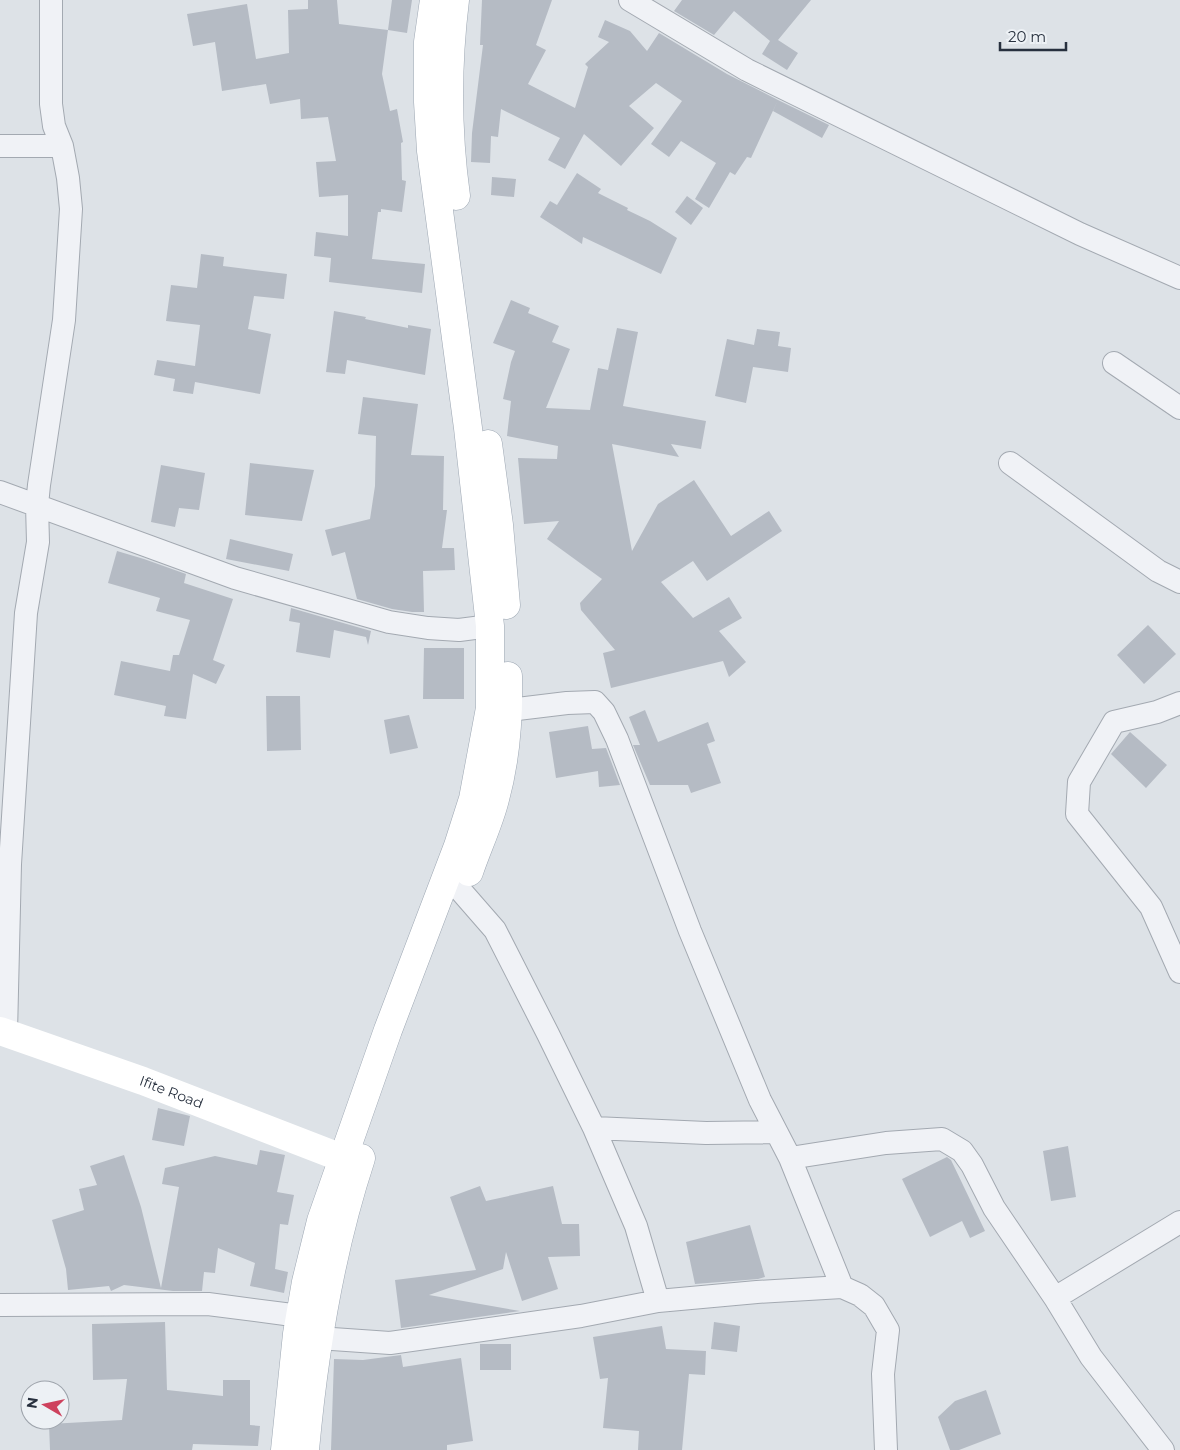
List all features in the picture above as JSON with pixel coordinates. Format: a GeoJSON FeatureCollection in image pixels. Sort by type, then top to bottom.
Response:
{"type":"FeatureCollection","features":[{"type":"Feature","properties":{"kind":"main road"},"geometry":{"type":"LineString","coordinates":[[305,1450],[309,1401],[309,1327],[306,1282],[321,1221],[388,1030],[458,846],[473,799],[490,708],[490,626],[468,428],[431,151],[428,102],[428,42],[434,0]]}},
{"type":"Feature","properties":{"kind":"main road"},"geometry":{"type":"LineString","coordinates":[[285,1450],[309,1327],[337,1241],[358,1166],[405,1032],[461,892],[495,800],[503,764],[509,710],[508,623],[498,525],[452,167],[448,78],[455,0]]}},
{"type":"Feature","properties":{"kind":"main road","name":"Ifite Road"},"geometry":{"type":"LineString","coordinates":[[3,1032],[144,1081],[342,1158]]}},
{"type":"Feature","properties":{"kind":"street"},"geometry":{"type":"LineString","coordinates":[[3,1032],[10,864],[6,822],[26,613],[38,542],[36,505],[57,371],[68,271],[72,209],[62,146],[54,126],[51,104],[51,0]]}},
{"type":"Feature","properties":{"kind":"street"},"geometry":{"type":"LineString","coordinates":[[630,0],[747,70],[1080,234],[1180,278]]}},
{"type":"Feature","properties":{"kind":"street"},"geometry":{"type":"LineString","coordinates":[[0,146],[62,146]]}},
{"type":"Feature","properties":{"kind":"street"},"geometry":{"type":"LineString","coordinates":[[1114,363],[1180,408]]}},
{"type":"Feature","properties":{"kind":"street"},"geometry":{"type":"LineString","coordinates":[[1010,463],[1158,571],[1180,582]]}},
{"type":"Feature","properties":{"kind":"street"},"geometry":{"type":"LineString","coordinates":[[0,492],[235,578],[389,622],[428,628],[451,629],[490,626]]}},
{"type":"Feature","properties":{"kind":"street"},"geometry":{"type":"LineString","coordinates":[[509,710],[567,703],[594,702],[604,712],[617,739],[690,931],[760,1100],[790,1158],[842,1286]]}},
{"type":"Feature","properties":{"kind":"street"},"geometry":{"type":"LineString","coordinates":[[1180,702],[1157,712],[1114,722],[1079,782],[1077,814],[1151,907],[1180,972]]}},
{"type":"Feature","properties":{"kind":"street"},"geometry":{"type":"LineString","coordinates":[[461,892],[495,930],[594,1128],[636,1226],[658,1301]]}},
{"type":"Feature","properties":{"kind":"street"},"geometry":{"type":"LineString","coordinates":[[594,1128],[706,1133],[776,1132]]}},
{"type":"Feature","properties":{"kind":"street"},"geometry":{"type":"LineString","coordinates":[[790,1158],[886,1144],[942,1140],[962,1151],[994,1208],[1055,1298],[1091,1357],[1163,1450]]}},
{"type":"Feature","properties":{"kind":"street"},"geometry":{"type":"LineString","coordinates":[[1055,1298],[1180,1222]]}},
{"type":"Feature","properties":{"kind":"street"},"geometry":{"type":"LineString","coordinates":[[0,1305],[208,1304],[390,1343],[581,1316],[658,1301],[842,1286],[860,1295],[874,1306],[888,1330],[883,1374],[886,1450]]}},
{"type":"Feature","properties":{"kind":"building"},"geometry":{"type":"Polygon","coordinates":[[[308,0],[337,0],[339,24],[388,30],[382,74],[390,111],[397,109],[403,142],[401,143],[402,180],[406,181],[402,212],[381,209],[381,212],[378,212],[372,259],[425,264],[422,293],[329,282],[331,258],[314,256],[316,232],[348,236],[348,195],[319,197],[316,162],[336,161],[328,117],[301,119],[300,99],[270,104],[266,84],[222,91],[215,42],[193,46],[187,14],[247,4],[256,59],[289,53],[288,10],[308,9],[308,0]]]}},
{"type":"Feature","properties":{"kind":"building"},"geometry":{"type":"Polygon","coordinates":[[[392,0],[412,0],[407,33],[388,30],[392,0]]]}},
{"type":"Feature","properties":{"kind":"building"},"geometry":{"type":"Polygon","coordinates":[[[482,0],[552,0],[536,45],[546,50],[528,84],[575,108],[588,67],[585,64],[609,42],[598,37],[605,20],[630,31],[647,51],[659,33],[727,74],[778,100],[751,158],[747,157],[735,175],[730,172],[709,208],[695,199],[716,163],[681,141],[669,157],[651,144],[682,101],[656,83],[629,106],[654,128],[621,166],[584,134],[565,169],[548,160],[560,138],[501,109],[498,137],[491,136],[490,163],[471,162],[472,133],[483,45],[480,45],[482,0]]]}},
{"type":"Feature","properties":{"kind":"building"},"geometry":{"type":"Polygon","coordinates":[[[682,0],[811,0],[778,40],[798,53],[787,70],[762,54],[770,41],[734,11],[714,35],[674,11],[682,0]]]}},
{"type":"Feature","properties":{"kind":"building"},"geometry":{"type":"Polygon","coordinates":[[[778,100],[829,125],[822,138],[773,111],[778,100]]]}},
{"type":"Feature","properties":{"kind":"building"},"geometry":{"type":"Polygon","coordinates":[[[577,173],[601,189],[598,193],[628,208],[627,210],[650,221],[677,238],[661,274],[583,237],[582,244],[540,217],[550,201],[557,205],[577,173]]]}},
{"type":"Feature","properties":{"kind":"building"},"geometry":{"type":"Polygon","coordinates":[[[492,177],[516,179],[514,197],[491,195],[492,177]]]}},
{"type":"Feature","properties":{"kind":"building"},"geometry":{"type":"Polygon","coordinates":[[[687,196],[703,208],[691,225],[675,212],[687,196]]]}},
{"type":"Feature","properties":{"kind":"building"},"geometry":{"type":"Polygon","coordinates":[[[201,254],[224,257],[223,266],[287,274],[284,299],[254,296],[248,329],[271,334],[260,394],[195,382],[193,394],[173,391],[175,379],[154,375],[157,360],[195,366],[200,325],[166,321],[171,285],[197,288],[201,254]]]}},
{"type":"Feature","properties":{"kind":"building"},"geometry":{"type":"Polygon","coordinates":[[[511,300],[530,308],[528,313],[559,326],[552,342],[570,349],[546,408],[590,410],[598,368],[608,370],[617,328],[638,332],[623,406],[706,421],[701,449],[671,444],[679,457],[612,444],[632,551],[658,504],[694,480],[731,536],[769,511],[782,531],[707,581],[693,561],[661,582],[693,618],[729,597],[742,618],[719,631],[746,662],[729,677],[723,661],[611,688],[603,653],[615,650],[581,610],[580,603],[602,579],[547,539],[559,521],[524,524],[518,458],[557,459],[558,446],[507,436],[511,401],[503,399],[515,351],[493,343],[511,300]]]}},
{"type":"Feature","properties":{"kind":"building"},"geometry":{"type":"Polygon","coordinates":[[[334,311],[408,328],[408,325],[431,329],[425,375],[347,360],[345,374],[326,372],[334,311]]]}},
{"type":"Feature","properties":{"kind":"building"},"geometry":{"type":"Polygon","coordinates":[[[757,329],[780,332],[778,346],[791,348],[788,372],[753,367],[746,403],[715,396],[727,339],[754,345],[757,329]]]}},
{"type":"Feature","properties":{"kind":"building"},"geometry":{"type":"Polygon","coordinates":[[[363,397],[418,404],[411,455],[444,456],[443,510],[447,510],[442,548],[454,548],[455,570],[423,571],[424,612],[392,609],[357,599],[345,552],[332,556],[325,530],[370,519],[375,486],[376,436],[358,434],[363,397]]]}},
{"type":"Feature","properties":{"kind":"building"},"geometry":{"type":"Polygon","coordinates":[[[250,463],[314,470],[302,521],[245,515],[250,463]]]}},
{"type":"Feature","properties":{"kind":"building"},"geometry":{"type":"Polygon","coordinates":[[[161,465],[205,473],[199,510],[179,508],[175,527],[151,522],[161,465]]]}},
{"type":"Feature","properties":{"kind":"building"},"geometry":{"type":"Polygon","coordinates":[[[230,539],[293,554],[289,571],[226,559],[230,539]]]}},
{"type":"Feature","properties":{"kind":"building"},"geometry":{"type":"Polygon","coordinates":[[[117,551],[186,574],[184,583],[233,599],[213,660],[225,665],[216,684],[193,674],[186,719],[164,716],[166,706],[114,695],[121,661],[170,671],[173,655],[179,655],[190,620],[156,611],[160,598],[108,583],[117,551]]]}},
{"type":"Feature","properties":{"kind":"building"},"geometry":{"type":"Polygon","coordinates":[[[291,608],[371,631],[368,645],[366,637],[334,630],[330,658],[296,652],[300,623],[289,621],[291,608]]]}},
{"type":"Feature","properties":{"kind":"building"},"geometry":{"type":"Polygon","coordinates":[[[1148,625],[1176,654],[1144,684],[1117,655],[1148,625]]]}},
{"type":"Feature","properties":{"kind":"building"},"geometry":{"type":"Polygon","coordinates":[[[424,648],[464,648],[464,699],[423,699],[424,648]]]}},
{"type":"Feature","properties":{"kind":"building"},"geometry":{"type":"Polygon","coordinates":[[[266,696],[300,696],[301,750],[267,751],[266,696]]]}},
{"type":"Feature","properties":{"kind":"building"},"geometry":{"type":"Polygon","coordinates":[[[645,710],[658,742],[708,722],[715,741],[707,744],[721,783],[691,793],[688,785],[650,785],[633,745],[640,745],[629,717],[645,710]]]}},
{"type":"Feature","properties":{"kind":"building"},"geometry":{"type":"Polygon","coordinates":[[[409,715],[418,748],[390,754],[384,720],[409,715]]]}},
{"type":"Feature","properties":{"kind":"building"},"geometry":{"type":"Polygon","coordinates":[[[588,726],[592,749],[606,748],[620,785],[599,787],[598,771],[556,778],[549,732],[588,726]]]}},
{"type":"Feature","properties":{"kind":"building"},"geometry":{"type":"Polygon","coordinates":[[[1130,732],[1167,765],[1146,788],[1111,754],[1130,732]]]}},
{"type":"Feature","properties":{"kind":"building"},"geometry":{"type":"Polygon","coordinates":[[[158,1108],[190,1116],[184,1146],[152,1140],[158,1108]]]}},
{"type":"Feature","properties":{"kind":"building"},"geometry":{"type":"Polygon","coordinates":[[[1068,1146],[1076,1197],[1051,1201],[1043,1151],[1068,1146]]]}},
{"type":"Feature","properties":{"kind":"building"},"geometry":{"type":"Polygon","coordinates":[[[260,1150],[285,1155],[277,1192],[294,1195],[288,1225],[280,1224],[275,1269],[288,1272],[284,1293],[250,1286],[255,1263],[218,1248],[215,1273],[204,1272],[202,1291],[173,1291],[124,1285],[111,1291],[109,1286],[68,1290],[66,1269],[52,1220],[84,1210],[79,1189],[97,1185],[90,1166],[124,1155],[141,1207],[161,1288],[179,1187],[162,1184],[165,1168],[215,1156],[257,1165],[260,1150]]]}},
{"type":"Feature","properties":{"kind":"building"},"geometry":{"type":"Polygon","coordinates":[[[947,1157],[951,1160],[985,1231],[970,1238],[962,1221],[930,1237],[902,1179],[947,1157]]]}},
{"type":"Feature","properties":{"kind":"building"},"geometry":{"type":"Polygon","coordinates":[[[480,1186],[486,1201],[553,1186],[562,1224],[579,1224],[580,1256],[548,1257],[558,1289],[522,1301],[506,1252],[503,1269],[429,1295],[520,1311],[401,1328],[395,1280],[476,1270],[450,1197],[480,1186]]]}},
{"type":"Feature","properties":{"kind":"building"},"geometry":{"type":"Polygon","coordinates":[[[750,1225],[765,1277],[695,1284],[686,1242],[750,1225]]]}},
{"type":"Feature","properties":{"kind":"building"},"geometry":{"type":"Polygon","coordinates":[[[165,1322],[167,1390],[223,1396],[223,1380],[250,1380],[250,1425],[260,1426],[258,1446],[193,1444],[192,1450],[50,1450],[49,1430],[70,1430],[70,1423],[122,1420],[127,1379],[93,1380],[92,1324],[165,1322]]]}},
{"type":"Feature","properties":{"kind":"building"},"geometry":{"type":"Polygon","coordinates":[[[714,1322],[740,1326],[737,1352],[711,1349],[714,1322]]]}},
{"type":"Feature","properties":{"kind":"building"},"geometry":{"type":"Polygon","coordinates":[[[662,1326],[666,1349],[706,1351],[705,1375],[689,1374],[682,1450],[638,1450],[639,1431],[603,1428],[608,1378],[600,1379],[593,1337],[662,1326]]]}},
{"type":"Feature","properties":{"kind":"building"},"geometry":{"type":"Polygon","coordinates":[[[480,1344],[511,1344],[511,1370],[480,1370],[480,1344]]]}},
{"type":"Feature","properties":{"kind":"building"},"geometry":{"type":"Polygon","coordinates":[[[401,1355],[403,1367],[461,1358],[473,1441],[447,1445],[447,1450],[331,1450],[334,1359],[363,1360],[401,1355]]]}},
{"type":"Feature","properties":{"kind":"building"},"geometry":{"type":"Polygon","coordinates":[[[986,1390],[1001,1434],[959,1450],[950,1450],[938,1417],[955,1401],[986,1390]]]}}]}
